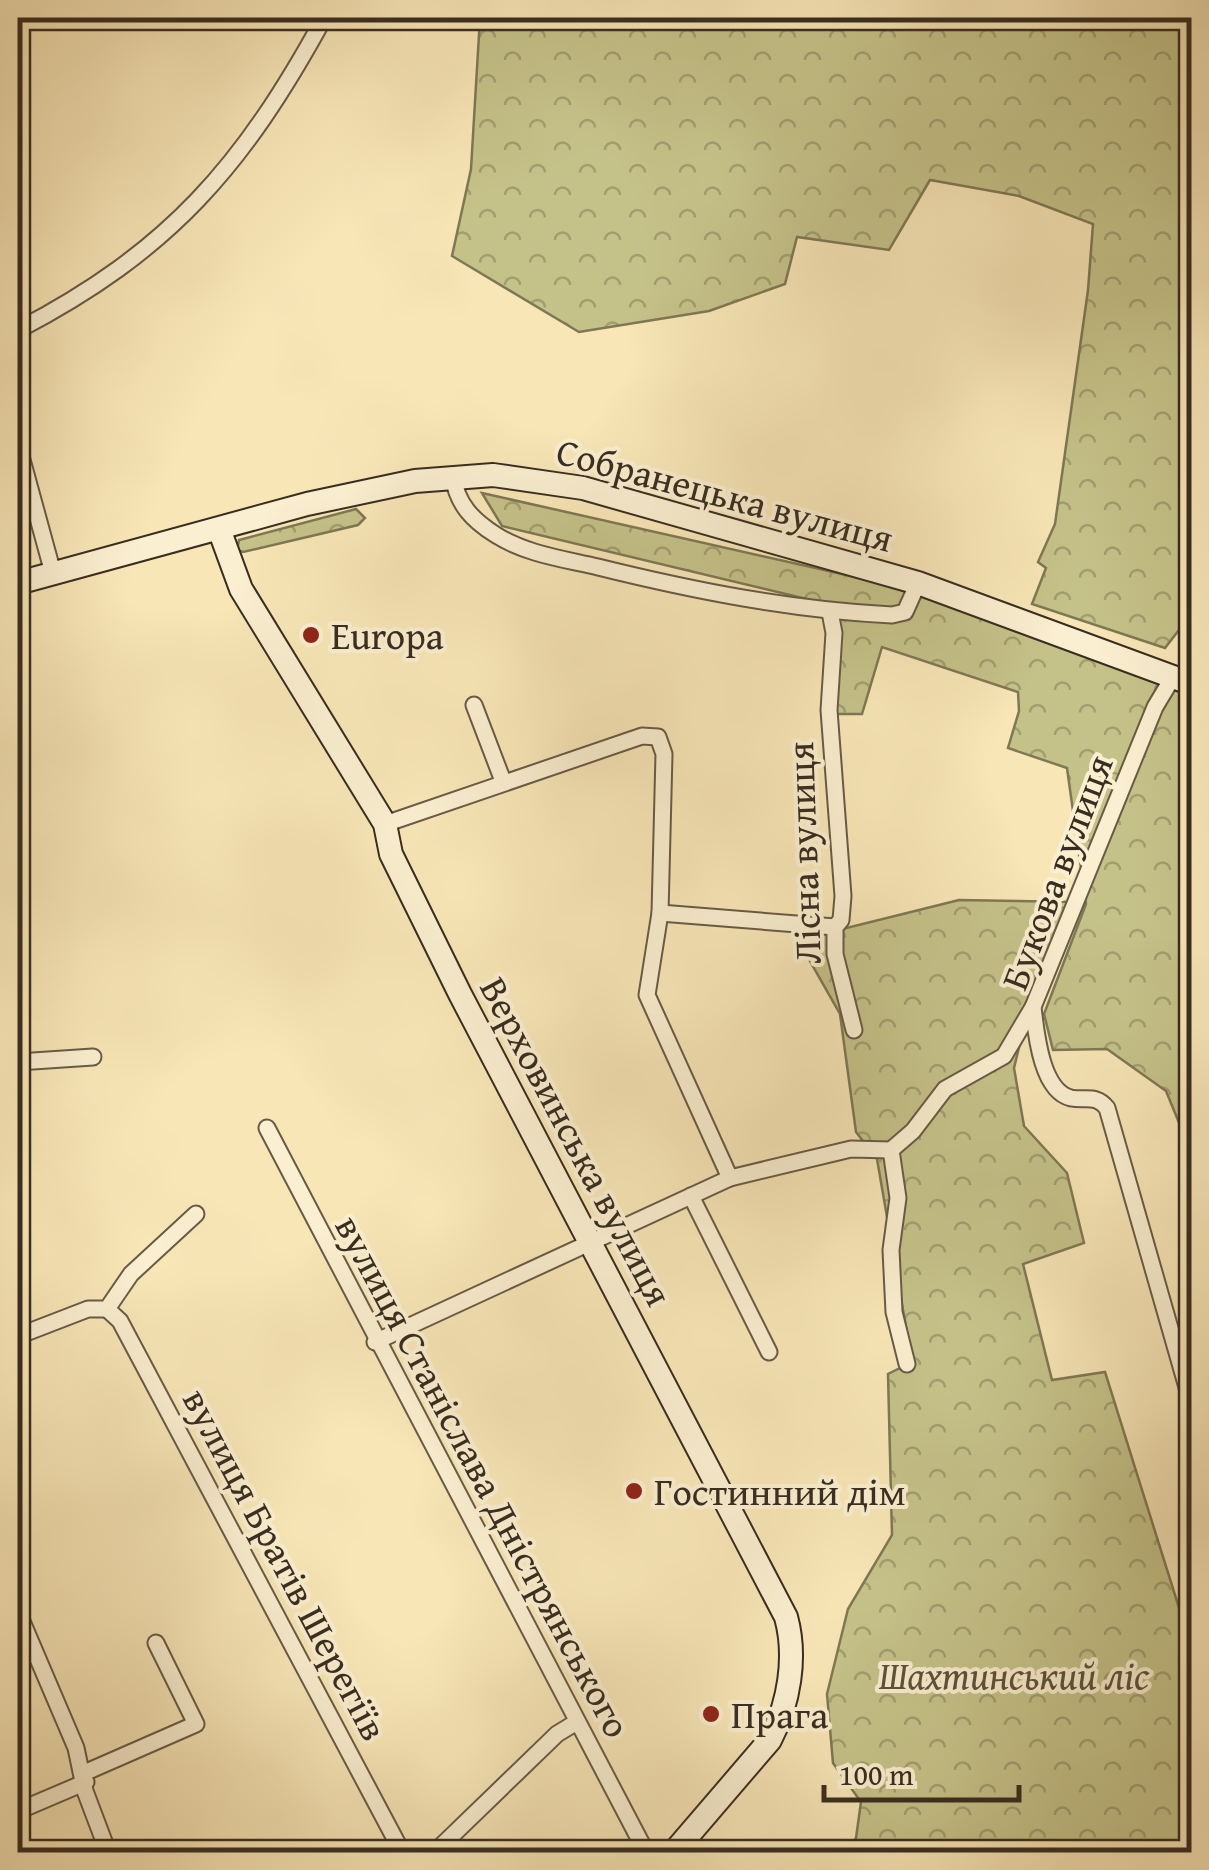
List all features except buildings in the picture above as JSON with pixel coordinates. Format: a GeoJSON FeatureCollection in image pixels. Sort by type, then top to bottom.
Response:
{"type":"FeatureCollection","features":[{"type":"Feature","properties":{"kind":"street"},"geometry":{"type":"LineString","coordinates":[[18,330],[68,304],[156,241],[200,200],[269,115],[324,18]]}},
{"type":"Feature","properties":{"kind":"street"},"geometry":{"type":"LineString","coordinates":[[18,445],[53,574]]}},
{"type":"Feature","properties":{"kind":"street","name":"Собранецька вулиця"},"geometry":{"type":"LineString","coordinates":[[18,583],[356,493],[453,476],[526,478],[583,488],[918,583],[1186,680]]}},
{"type":"Feature","properties":{"kind":"street","name":"Собранецька вулиця"},"geometry":{"type":"LineString","coordinates":[[453,476],[460,504],[468,514],[514,544],[714,594],[830,612],[905,612],[918,583]]}},
{"type":"Feature","properties":{"kind":"street","name":"Верховинська вулиця"},"geometry":{"type":"LineString","coordinates":[[219,529],[241,589],[385,824],[396,866],[788,1626],[790,1671],[780,1721],[674,1852]]}},
{"type":"Feature","properties":{"kind":"street","name":"Лісна вулиця"},"geometry":{"type":"LineString","coordinates":[[830,612],[834,634],[829,710],[843,896],[840,920],[835,927],[835,954],[854,1030]]}},
{"type":"Feature","properties":{"kind":"street","name":"Букова вулиця"},"geometry":{"type":"LineString","coordinates":[[1186,680],[1154,706],[1033,1007],[1038,1046],[1058,1090],[1066,1097],[1094,1098],[1107,1108],[1192,1405]]}},
{"type":"Feature","properties":{"kind":"street"},"geometry":{"type":"LineString","coordinates":[[474,705],[503,782]]}},
{"type":"Feature","properties":{"kind":"street"},"geometry":{"type":"LineString","coordinates":[[385,824],[642,736],[658,737],[664,754],[660,913],[648,995],[730,1178]]}},
{"type":"Feature","properties":{"kind":"street"},"geometry":{"type":"LineString","coordinates":[[660,913],[835,927]]}},
{"type":"Feature","properties":{"kind":"street"},"geometry":{"type":"LineString","coordinates":[[376,1342],[730,1178],[839,1151],[892,1150],[913,1131],[945,1089],[1004,1056],[1014,1045],[1033,1007]]}},
{"type":"Feature","properties":{"kind":"street"},"geometry":{"type":"LineString","coordinates":[[1014,1045],[1038,1046]]}},
{"type":"Feature","properties":{"kind":"street"},"geometry":{"type":"LineString","coordinates":[[18,1062],[94,1057]]}},
{"type":"Feature","properties":{"kind":"street","name":"вулиця Станіслава Дністрянського"},"geometry":{"type":"LineString","coordinates":[[267,1128],[575,1723],[646,1852]]}},
{"type":"Feature","properties":{"kind":"street"},"geometry":{"type":"LineString","coordinates":[[892,1150],[898,1198],[891,1250],[894,1312],[907,1364]]}},
{"type":"Feature","properties":{"kind":"street"},"geometry":{"type":"LineString","coordinates":[[691,1196],[769,1352]]}},
{"type":"Feature","properties":{"kind":"street"},"geometry":{"type":"LineString","coordinates":[[18,1336],[88,1309],[107,1309],[131,1274],[196,1214]]}},
{"type":"Feature","properties":{"kind":"street","name":"вулиця Братів Шерегіїв"},"geometry":{"type":"LineString","coordinates":[[107,1309],[120,1321],[402,1852]]}},
{"type":"Feature","properties":{"kind":"street"},"geometry":{"type":"LineString","coordinates":[[18,1612],[85,1778],[85,1791],[108,1852]]}},
{"type":"Feature","properties":{"kind":"street"},"geometry":{"type":"LineString","coordinates":[[18,1811],[196,1724],[156,1643]]}},
{"type":"Feature","properties":{"kind":"street"},"geometry":{"type":"LineString","coordinates":[[435,1852],[557,1734],[575,1723]]}},
{"type":"Feature","properties":{"kind":"green space"},"geometry":{"type":"Polygon","coordinates":[[[480,18],[1191,18],[1192,613],[1165,648],[1032,604],[1046,568],[1038,562],[1055,524],[1088,290],[1093,224],[1019,196],[930,180],[889,250],[797,237],[785,284],[709,311],[579,332],[452,256],[471,169],[480,18]]]}},
{"type":"Feature","properties":{"kind":"green space"},"geometry":{"type":"Polygon","coordinates":[[[482,493],[895,586],[1191,693],[1191,1152],[1166,1091],[1107,1049],[1053,1050],[1044,1014],[1086,904],[1067,768],[1008,748],[1019,711],[1018,692],[882,647],[862,714],[833,714],[836,606],[502,526],[482,493]]]}},
{"type":"Feature","properties":{"kind":"green space"},"geometry":{"type":"Polygon","coordinates":[[[356,509],[365,518],[358,525],[243,552],[237,550],[239,540],[356,509]]]}},
{"type":"Feature","properties":{"kind":"green space","name":"Шахтинський ліс"},"geometry":{"type":"Polygon","coordinates":[[[959,900],[1077,902],[1030,1003],[1014,1068],[1024,1126],[1067,1173],[1084,1243],[1023,1264],[1052,1380],[1105,1372],[1191,1646],[1191,1852],[847,1852],[856,1838],[861,1802],[833,1763],[827,1694],[848,1609],[892,1535],[888,1374],[912,1362],[877,1159],[856,1132],[840,1014],[798,940],[959,900]]]}},
{"type":"Feature","properties":{"kind":"place","name":"Europa"},"geometry":{"type":"Point","coordinates":[311,635]}},
{"type":"Feature","properties":{"kind":"place","name":"Гостинний дім"},"geometry":{"type":"Point","coordinates":[634,1491]}},
{"type":"Feature","properties":{"kind":"place","name":"Прага"},"geometry":{"type":"Point","coordinates":[711,1714]}}]}
